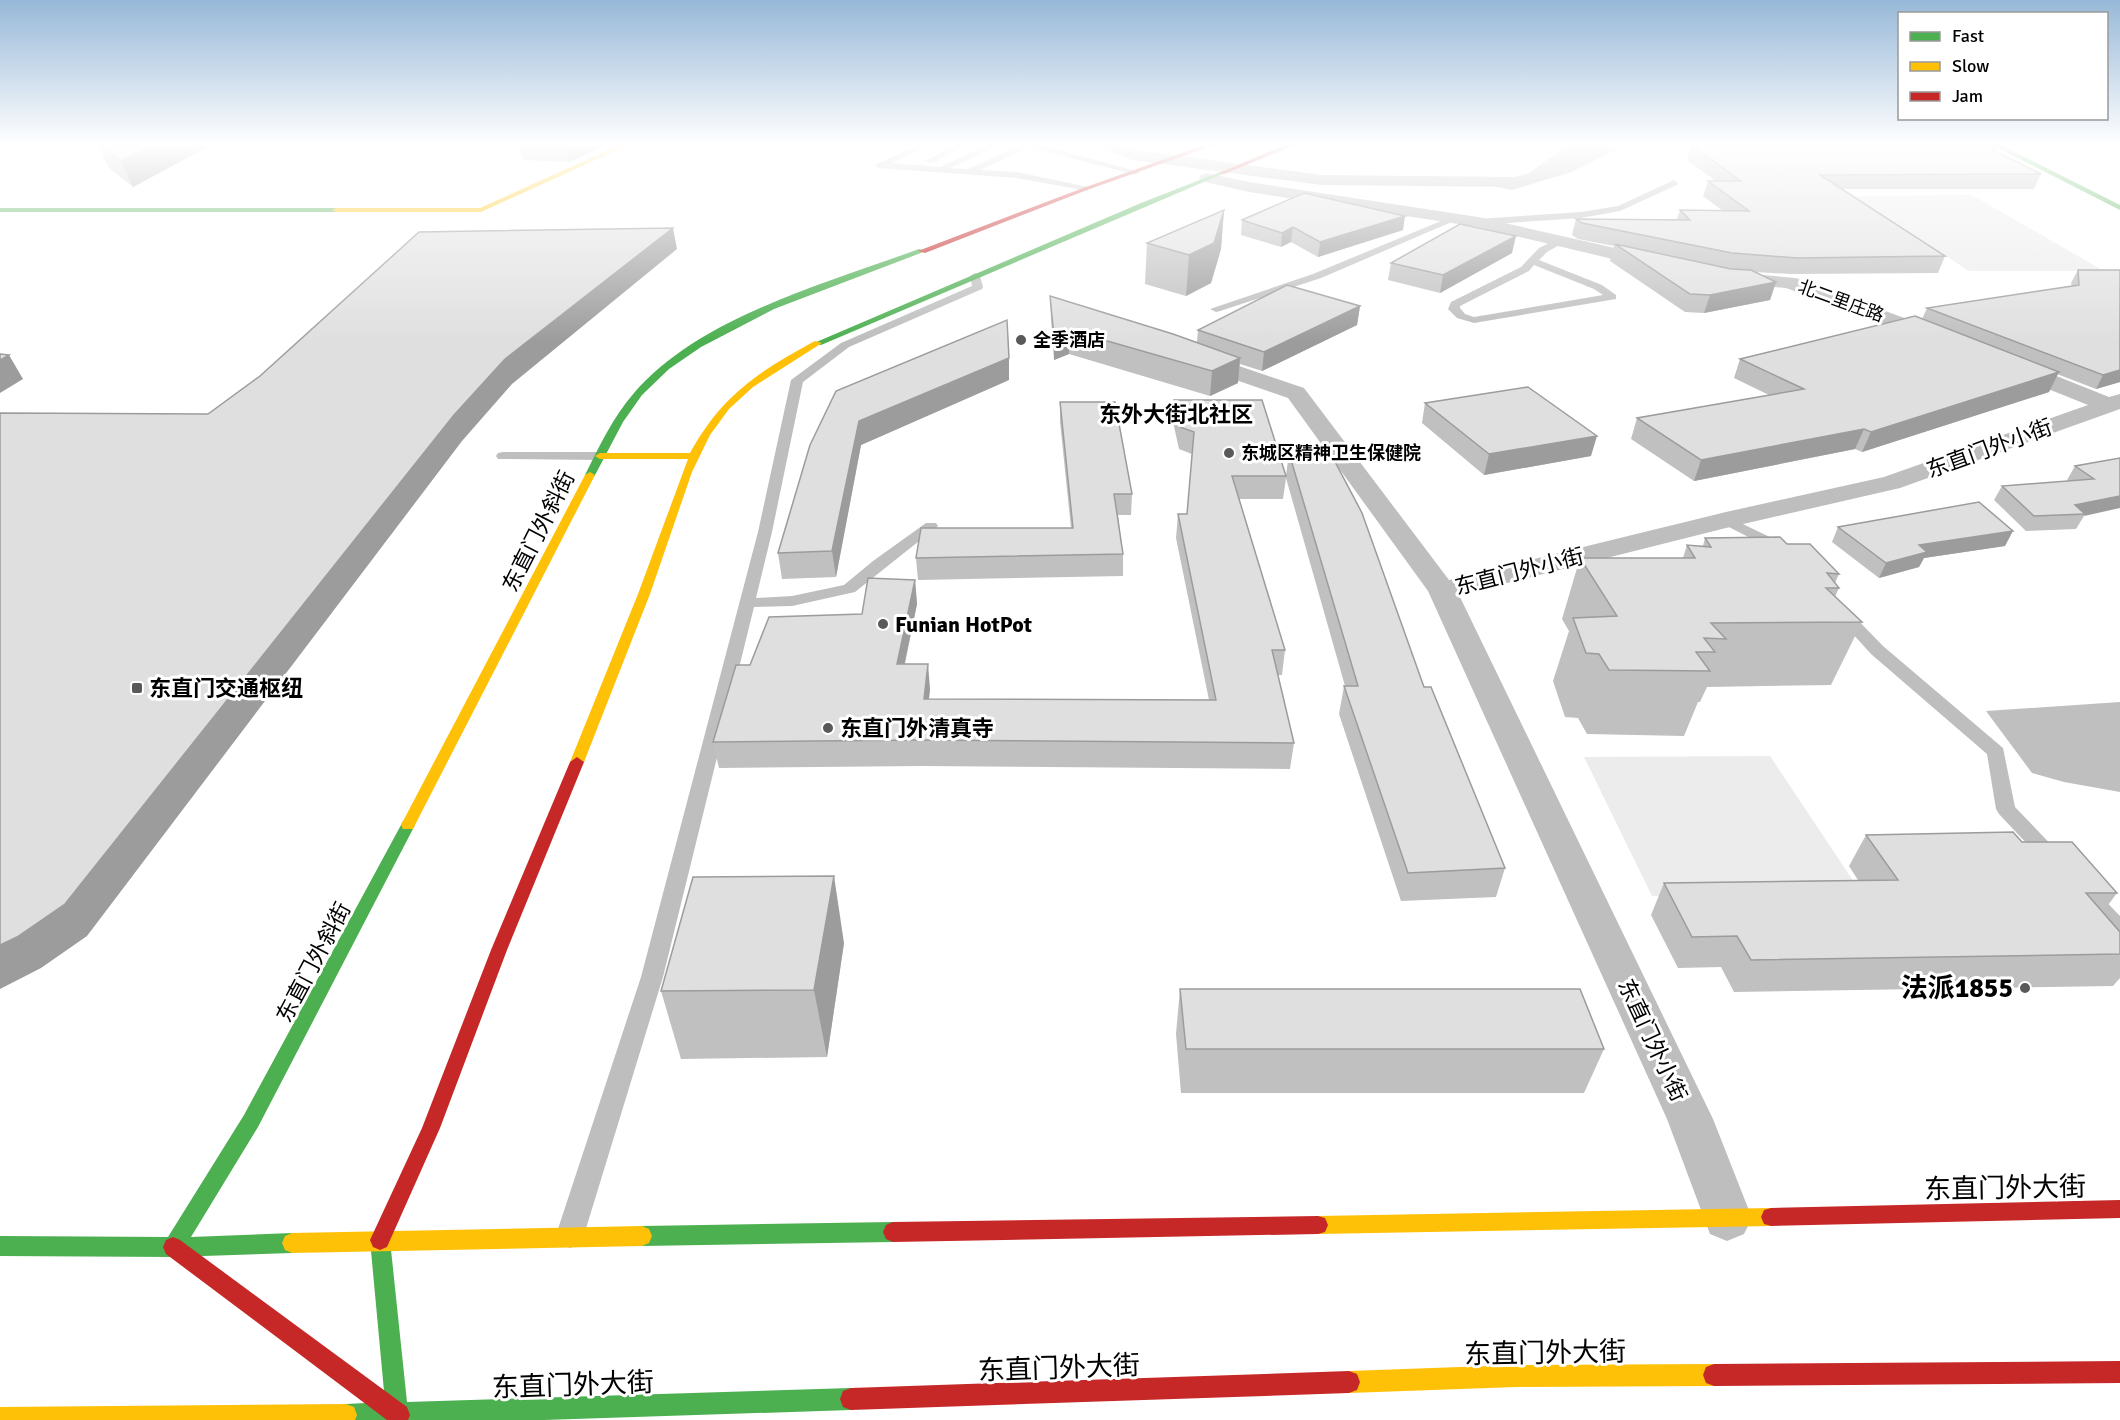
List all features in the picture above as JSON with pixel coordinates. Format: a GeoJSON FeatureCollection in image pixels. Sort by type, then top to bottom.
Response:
{"type":"FeatureCollection","features":[{"type":"Feature","properties":{"kind":"main road"},"geometry":{"type":"LineString","coordinates":[[0,210],[483,209]]}},
{"type":"Feature","properties":{"kind":"main road","name":"东直门外斜街"},"geometry":{"type":"LineString","coordinates":[[173,1247],[251,1121],[489,673],[600,456],[626,410],[640,392],[674,361],[711,336],[782,304],[1032,209]]}},
{"type":"Feature","properties":{"kind":"main road"},"geometry":{"type":"LineString","coordinates":[[399,1418],[380,1240],[431,1128],[499,951],[632,628],[694,456],[716,418],[745,389],[796,355],[848,329],[1131,209]]}},
{"type":"Feature","properties":{"kind":"main road"},"geometry":{"type":"LineString","coordinates":[[600,456],[694,456]]}},
{"type":"Feature","properties":{"kind":"main road","name":"东直门外大街"},"geometry":{"type":"LineString","coordinates":[[173,1247],[380,1240],[1727,1218],[2120,1209]]}},
{"type":"Feature","properties":{"kind":"main road"},"geometry":{"type":"LineString","coordinates":[[0,1246],[173,1247],[399,1418]]}},
{"type":"Feature","properties":{"kind":"main road","name":"东直门外大街"},"geometry":{"type":"LineString","coordinates":[[0,1418],[399,1418],[1516,1376],[2120,1372]]}},
{"type":"Feature","properties":{"kind":"street"},"geometry":{"type":"LineString","coordinates":[[1398,209],[1478,222],[1669,266]]}},
{"type":"Feature","properties":{"kind":"street","name":"北二里庄路"},"geometry":{"type":"LineString","coordinates":[[1714,276],[1789,282],[1952,343]]}},
{"type":"Feature","properties":{"kind":"street"},"geometry":{"type":"LineString","coordinates":[[1174,350],[1296,393],[1442,590]]}},
{"type":"Feature","properties":{"kind":"street"},"geometry":{"type":"LineString","coordinates":[[1994,359],[2114,403]]}},
{"type":"Feature","properties":{"kind":"street","name":"东直门外小街"},"geometry":{"type":"LineString","coordinates":[[1727,1218],[1690,1119],[1442,590],[1725,520],[1891,483],[2114,403]]}},
{"type":"Feature","properties":{"kind":"lane"},"geometry":{"type":"LineString","coordinates":[[1478,222],[1581,215],[1613,209]]}},
{"type":"Feature","properties":{"kind":"lane"},"geometry":{"type":"LineString","coordinates":[[1216,309],[1317,276],[1456,218]]}},
{"type":"Feature","properties":{"kind":"lane"},"geometry":{"type":"LineString","coordinates":[[1533,261],[1598,286],[1612,297],[1474,320],[1461,316],[1454,309],[1455,304],[1525,269],[1543,250],[1557,242]]}},
{"type":"Feature","properties":{"kind":"lane"},"geometry":{"type":"LineString","coordinates":[[569,1237],[652,977],[765,532],[796,380],[845,345],[978,287],[975,276]]}},
{"type":"Feature","properties":{"kind":"lane"},"geometry":{"type":"LineString","coordinates":[[503,456],[600,456]]}},
{"type":"Feature","properties":{"kind":"lane"},"geometry":{"type":"LineString","coordinates":[[1725,520],[1769,542],[1793,564]]}},
{"type":"Feature","properties":{"kind":"lane"},"geometry":{"type":"LineString","coordinates":[[746,603],[792,601],[849,589],[878,564],[931,526]]}},
{"type":"Feature","properties":{"kind":"lane"},"geometry":{"type":"LineString","coordinates":[[1833,603],[1877,650],[1996,752],[2006,809],[2120,930]]}},
{"type":"Feature","properties":{"kind":"shaded area"},"geometry":{"type":"Polygon","coordinates":[[[1874,209],[1997,209],[2104,271],[1969,271],[1874,209]]]}},
{"type":"Feature","properties":{"kind":"shaded area"},"geometry":{"type":"Polygon","coordinates":[[[2120,702],[2120,792],[2064,782],[2032,773],[1986,711],[2120,702]]]}},
{"type":"Feature","properties":{"kind":"shaded area"},"geometry":{"type":"Polygon","coordinates":[[[1770,756],[1862,894],[1652,896],[1584,757],[1770,756]]]}},
{"type":"Feature","properties":{"kind":"building"},"geometry":{"type":"Polygon","coordinates":[[[1267,209],[1375,209],[1405,216],[1320,242],[1293,227],[1282,233],[1242,220],[1267,209]]]}},
{"type":"Feature","properties":{"kind":"building"},"geometry":{"type":"Polygon","coordinates":[[[1747,209],[1873,209],[1945,256],[1797,258],[1732,253],[1582,223],[1576,219],[1690,220],[1680,210],[1749,211],[1747,209]]]}},
{"type":"Feature","properties":{"kind":"building"},"geometry":{"type":"Polygon","coordinates":[[[1224,210],[1214,243],[1189,255],[1147,243],[1224,210]]]}},
{"type":"Feature","properties":{"kind":"building"},"geometry":{"type":"Polygon","coordinates":[[[1460,224],[1516,236],[1443,275],[1391,263],[1460,224]]]}},
{"type":"Feature","properties":{"kind":"building","name":"东直门交通枢纽"},"geometry":{"type":"Polygon","coordinates":[[[673,228],[505,359],[454,415],[65,904],[17,937],[0,945],[0,413],[208,414],[260,376],[419,232],[673,228]]]}},
{"type":"Feature","properties":{"kind":"building"},"geometry":{"type":"Polygon","coordinates":[[[1615,244],[1731,269],[1751,270],[1776,282],[1710,295],[1690,294],[1615,244]]]}},
{"type":"Feature","properties":{"kind":"building"},"geometry":{"type":"Polygon","coordinates":[[[2078,270],[2120,270],[2120,370],[2103,375],[1927,308],[2079,285],[2078,270]]]}},
{"type":"Feature","properties":{"kind":"building"},"geometry":{"type":"Polygon","coordinates":[[[1287,285],[1360,306],[1264,352],[1198,330],[1287,285]]]}},
{"type":"Feature","properties":{"kind":"building"},"geometry":{"type":"Polygon","coordinates":[[[1050,296],[1173,334],[1240,358],[1212,371],[1069,330],[1054,336],[1050,296]]]}},
{"type":"Feature","properties":{"kind":"building"},"geometry":{"type":"Polygon","coordinates":[[[1915,316],[2059,372],[1871,432],[1864,429],[1701,460],[1637,418],[1804,389],[1740,359],[1915,316]]]}},
{"type":"Feature","properties":{"kind":"building"},"geometry":{"type":"Polygon","coordinates":[[[1007,320],[1009,358],[859,421],[832,551],[778,553],[810,445],[836,391],[1007,320]]]}},
{"type":"Feature","properties":{"kind":"building"},"geometry":{"type":"Polygon","coordinates":[[[0,354],[9,355],[0,360],[0,354]]]}},
{"type":"Feature","properties":{"kind":"building"},"geometry":{"type":"Polygon","coordinates":[[[1528,387],[1597,436],[1489,454],[1425,403],[1528,387]]]}},
{"type":"Feature","properties":{"kind":"building"},"geometry":{"type":"Polygon","coordinates":[[[1174,400],[1262,400],[1286,476],[1232,476],[1285,650],[1272,650],[1294,743],[919,740],[713,742],[736,665],[750,665],[769,617],[862,614],[868,578],[915,580],[897,664],[928,664],[924,699],[1216,700],[1178,514],[1187,514],[1194,432],[1180,427],[1174,400]]]}},
{"type":"Feature","properties":{"kind":"building"},"geometry":{"type":"Polygon","coordinates":[[[1060,402],[1115,402],[1132,494],[1114,494],[1123,554],[916,558],[921,528],[1073,528],[1060,402]]]}},
{"type":"Feature","properties":{"kind":"building"},"geometry":{"type":"Polygon","coordinates":[[[1289,453],[1333,458],[1362,513],[1424,687],[1431,687],[1505,868],[1408,873],[1344,686],[1358,686],[1289,453]]]}},
{"type":"Feature","properties":{"kind":"building"},"geometry":{"type":"Polygon","coordinates":[[[2120,458],[2120,496],[2075,505],[2085,514],[2034,516],[2002,486],[2094,479],[2075,466],[2120,458]]]}},
{"type":"Feature","properties":{"kind":"building"},"geometry":{"type":"Polygon","coordinates":[[[1979,502],[2013,531],[1919,545],[1927,552],[1886,563],[1838,527],[1979,502]]]}},
{"type":"Feature","properties":{"kind":"building"},"geometry":{"type":"Polygon","coordinates":[[[1780,537],[1787,544],[1810,544],[1839,574],[1827,573],[1839,588],[1826,588],[1862,622],[1711,623],[1726,639],[1704,638],[1715,652],[1696,652],[1710,671],[1609,670],[1599,654],[1586,653],[1573,618],[1617,616],[1580,558],[1695,558],[1687,545],[1711,547],[1705,538],[1780,537]]]}},
{"type":"Feature","properties":{"kind":"building"},"geometry":{"type":"Polygon","coordinates":[[[2013,832],[2022,842],[2072,842],[2117,893],[2086,893],[2120,932],[2120,954],[1751,960],[1737,936],[1692,937],[1664,883],[1898,880],[1866,835],[2013,832]]]}},
{"type":"Feature","properties":{"kind":"building"},"geometry":{"type":"Polygon","coordinates":[[[834,876],[814,990],[661,991],[693,877],[834,876]]]}},
{"type":"Feature","properties":{"kind":"building"},"geometry":{"type":"Polygon","coordinates":[[[1180,989],[1580,989],[1604,1049],[1186,1049],[1180,989]]]}},
{"type":"Feature","properties":{"kind":"traffic: fast"},"geometry":{"type":"LineString","coordinates":[[818,343],[1131,209]]}},
{"type":"Feature","properties":{"kind":"traffic: fast"},"geometry":{"type":"LineString","coordinates":[[0,210],[336,210]]}},
{"type":"Feature","properties":{"kind":"traffic: fast"},"geometry":{"type":"LineString","coordinates":[[590,475],[631,402],[666,367],[698,345],[771,307],[922,251]]}},
{"type":"Feature","properties":{"kind":"traffic: fast"},"geometry":{"type":"LineString","coordinates":[[173,1247],[251,1121],[408,825]]}},
{"type":"Feature","properties":{"kind":"traffic: fast"},"geometry":{"type":"LineString","coordinates":[[642,1236],[893,1232]]}},
{"type":"Feature","properties":{"kind":"traffic: fast"},"geometry":{"type":"LineString","coordinates":[[380,1240],[398,1420]]}},
{"type":"Feature","properties":{"kind":"traffic: fast"},"geometry":{"type":"LineString","coordinates":[[0,1246],[173,1247],[292,1243]]}},
{"type":"Feature","properties":{"kind":"traffic: fast"},"geometry":{"type":"LineString","coordinates":[[346,1415],[851,1399]]}},
{"type":"Feature","properties":{"kind":"traffic: slow"},"geometry":{"type":"LineString","coordinates":[[336,210],[483,209]]}},
{"type":"Feature","properties":{"kind":"traffic: slow"},"geometry":{"type":"LineString","coordinates":[[577,762],[644,594],[679,492],[705,435],[737,395],[777,366],[818,343]]}},
{"type":"Feature","properties":{"kind":"traffic: slow"},"geometry":{"type":"LineString","coordinates":[[600,456],[694,456]]}},
{"type":"Feature","properties":{"kind":"traffic: slow"},"geometry":{"type":"LineString","coordinates":[[408,825],[590,475]]}},
{"type":"Feature","properties":{"kind":"traffic: slow"},"geometry":{"type":"LineString","coordinates":[[1318,1225],[1771,1217]]}},
{"type":"Feature","properties":{"kind":"traffic: slow"},"geometry":{"type":"LineString","coordinates":[[292,1243],[642,1236]]}},
{"type":"Feature","properties":{"kind":"traffic: slow"},"geometry":{"type":"LineString","coordinates":[[1349,1382],[1516,1376],[1714,1375]]}},
{"type":"Feature","properties":{"kind":"traffic: slow"},"geometry":{"type":"LineString","coordinates":[[0,1418],[346,1415]]}},
{"type":"Feature","properties":{"kind":"traffic: jam"},"geometry":{"type":"LineString","coordinates":[[922,251],[1032,209]]}},
{"type":"Feature","properties":{"kind":"traffic: jam"},"geometry":{"type":"LineString","coordinates":[[380,1240],[431,1128],[499,950],[577,762]]}},
{"type":"Feature","properties":{"kind":"traffic: jam"},"geometry":{"type":"LineString","coordinates":[[1771,1217],[2120,1209]]}},
{"type":"Feature","properties":{"kind":"traffic: jam"},"geometry":{"type":"LineString","coordinates":[[893,1232],[1318,1225]]}},
{"type":"Feature","properties":{"kind":"traffic: jam"},"geometry":{"type":"LineString","coordinates":[[173,1247],[399,1415]]}},
{"type":"Feature","properties":{"kind":"traffic: jam"},"geometry":{"type":"LineString","coordinates":[[1714,1375],[2120,1372]]}},
{"type":"Feature","properties":{"kind":"traffic: jam"},"geometry":{"type":"LineString","coordinates":[[851,1399],[1349,1382]]}},
{"type":"Feature","properties":{"kind":"place","name":"全季酒店"},"geometry":{"type":"Point","coordinates":[1021,340]}},
{"type":"Feature","properties":{"kind":"place","name":"东城区精神卫生保健院"},"geometry":{"type":"Point","coordinates":[1229,453]}},
{"type":"Feature","properties":{"kind":"place","name":"Funian HotPot"},"geometry":{"type":"Point","coordinates":[883,624]}},
{"type":"Feature","properties":{"kind":"place","name":"东直门交通枢纽"},"geometry":{"type":"Point","coordinates":[137,688]}},
{"type":"Feature","properties":{"kind":"place","name":"东直门外清真寺"},"geometry":{"type":"Point","coordinates":[828,728]}},
{"type":"Feature","properties":{"kind":"place","name":"法派1855"},"geometry":{"type":"Point","coordinates":[2025,988]}},
{"type":"Feature","properties":{"kind":"district","name":"东外大街北社区"},"geometry":{"type":"Point","coordinates":[1176,414]}}]}
